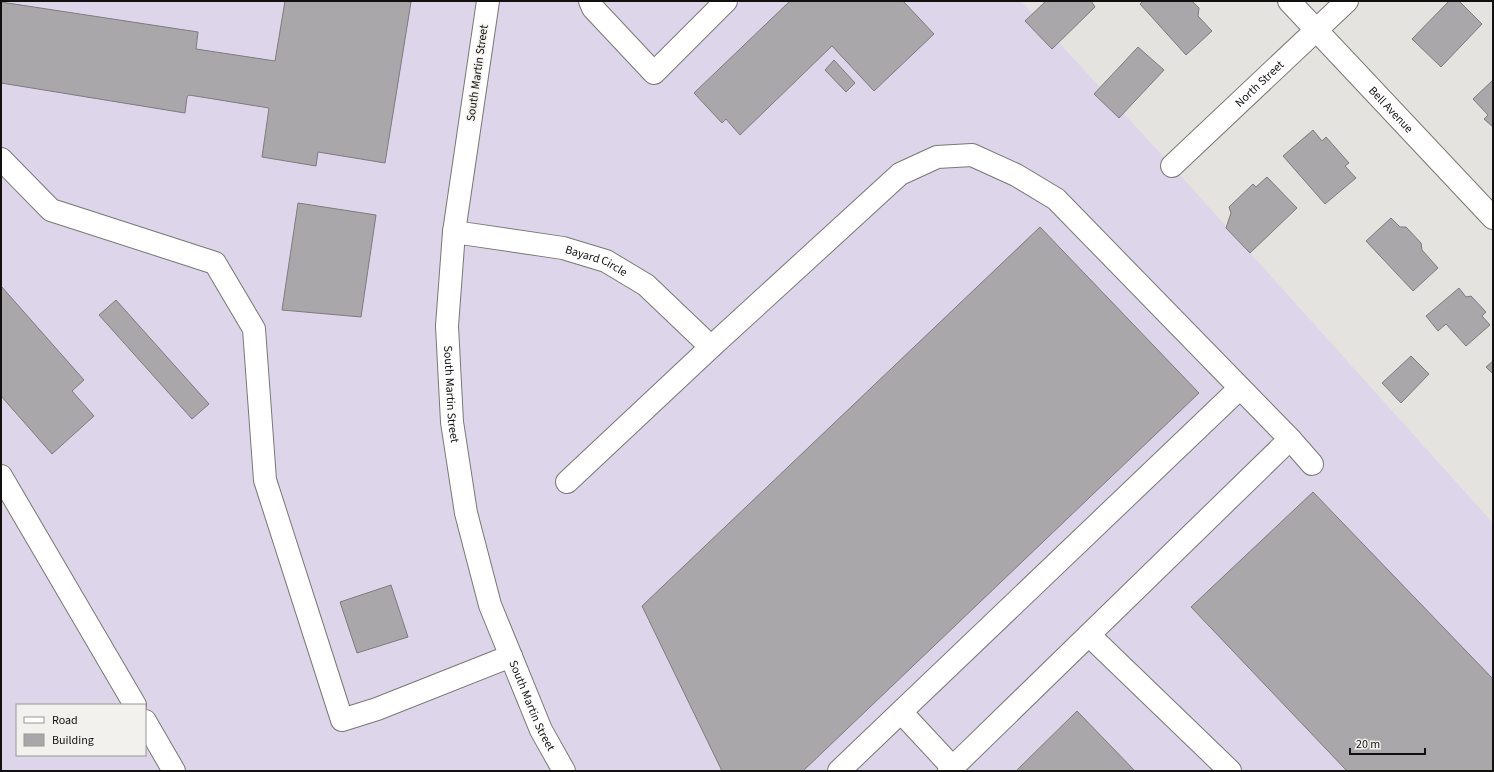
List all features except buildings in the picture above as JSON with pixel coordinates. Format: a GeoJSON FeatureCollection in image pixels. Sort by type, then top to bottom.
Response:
{"type":"FeatureCollection","features":[{"type":"Feature","properties":{"kind":"street","name":"South Martin Street"},"geometry":{"type":"LineString","coordinates":[[488,1],[454,232],[447,326],[452,422],[466,513],[490,605],[541,730],[564,771]]}},
{"type":"Feature","properties":{"kind":"street"},"geometry":{"type":"LineString","coordinates":[[590,1],[593,8],[654,73],[726,1]]}},
{"type":"Feature","properties":{"kind":"street","name":"Bell Avenue"},"geometry":{"type":"LineString","coordinates":[[1289,1],[1493,218]]}},
{"type":"Feature","properties":{"kind":"street","name":"North Street"},"geometry":{"type":"LineString","coordinates":[[1172,166],[1347,1]]}},
{"type":"Feature","properties":{"kind":"street"},"geometry":{"type":"LineString","coordinates":[[567,482],[710,347],[900,174],[937,157],[972,155],[1016,175],[1056,199],[1312,464]]}},
{"type":"Feature","properties":{"kind":"street"},"geometry":{"type":"LineString","coordinates":[[1,159],[51,210],[216,263],[254,329],[265,480],[342,720],[511,656]]}},
{"type":"Feature","properties":{"kind":"street","name":"Bayard Circle"},"geometry":{"type":"LineString","coordinates":[[454,232],[563,248],[606,261],[646,285],[710,347]]}},
{"type":"Feature","properties":{"kind":"street"},"geometry":{"type":"LineString","coordinates":[[839,771],[1240,388]]}},
{"type":"Feature","properties":{"kind":"street"},"geometry":{"type":"LineString","coordinates":[[901,712],[951,769],[1290,440]]}},
{"type":"Feature","properties":{"kind":"street"},"geometry":{"type":"LineString","coordinates":[[1,476],[134,704]]}},
{"type":"Feature","properties":{"kind":"street"},"geometry":{"type":"LineString","coordinates":[[1089,635],[1230,771]]}},
{"type":"Feature","properties":{"kind":"street"},"geometry":{"type":"LineString","coordinates":[[146,723],[174,771]]}},
{"type":"Feature","properties":{"kind":"shaded area"},"geometry":{"type":"Polygon","coordinates":[[[1,1],[1021,1],[1172,166],[1493,523],[1493,771],[1,771],[1,1]]]}}]}
